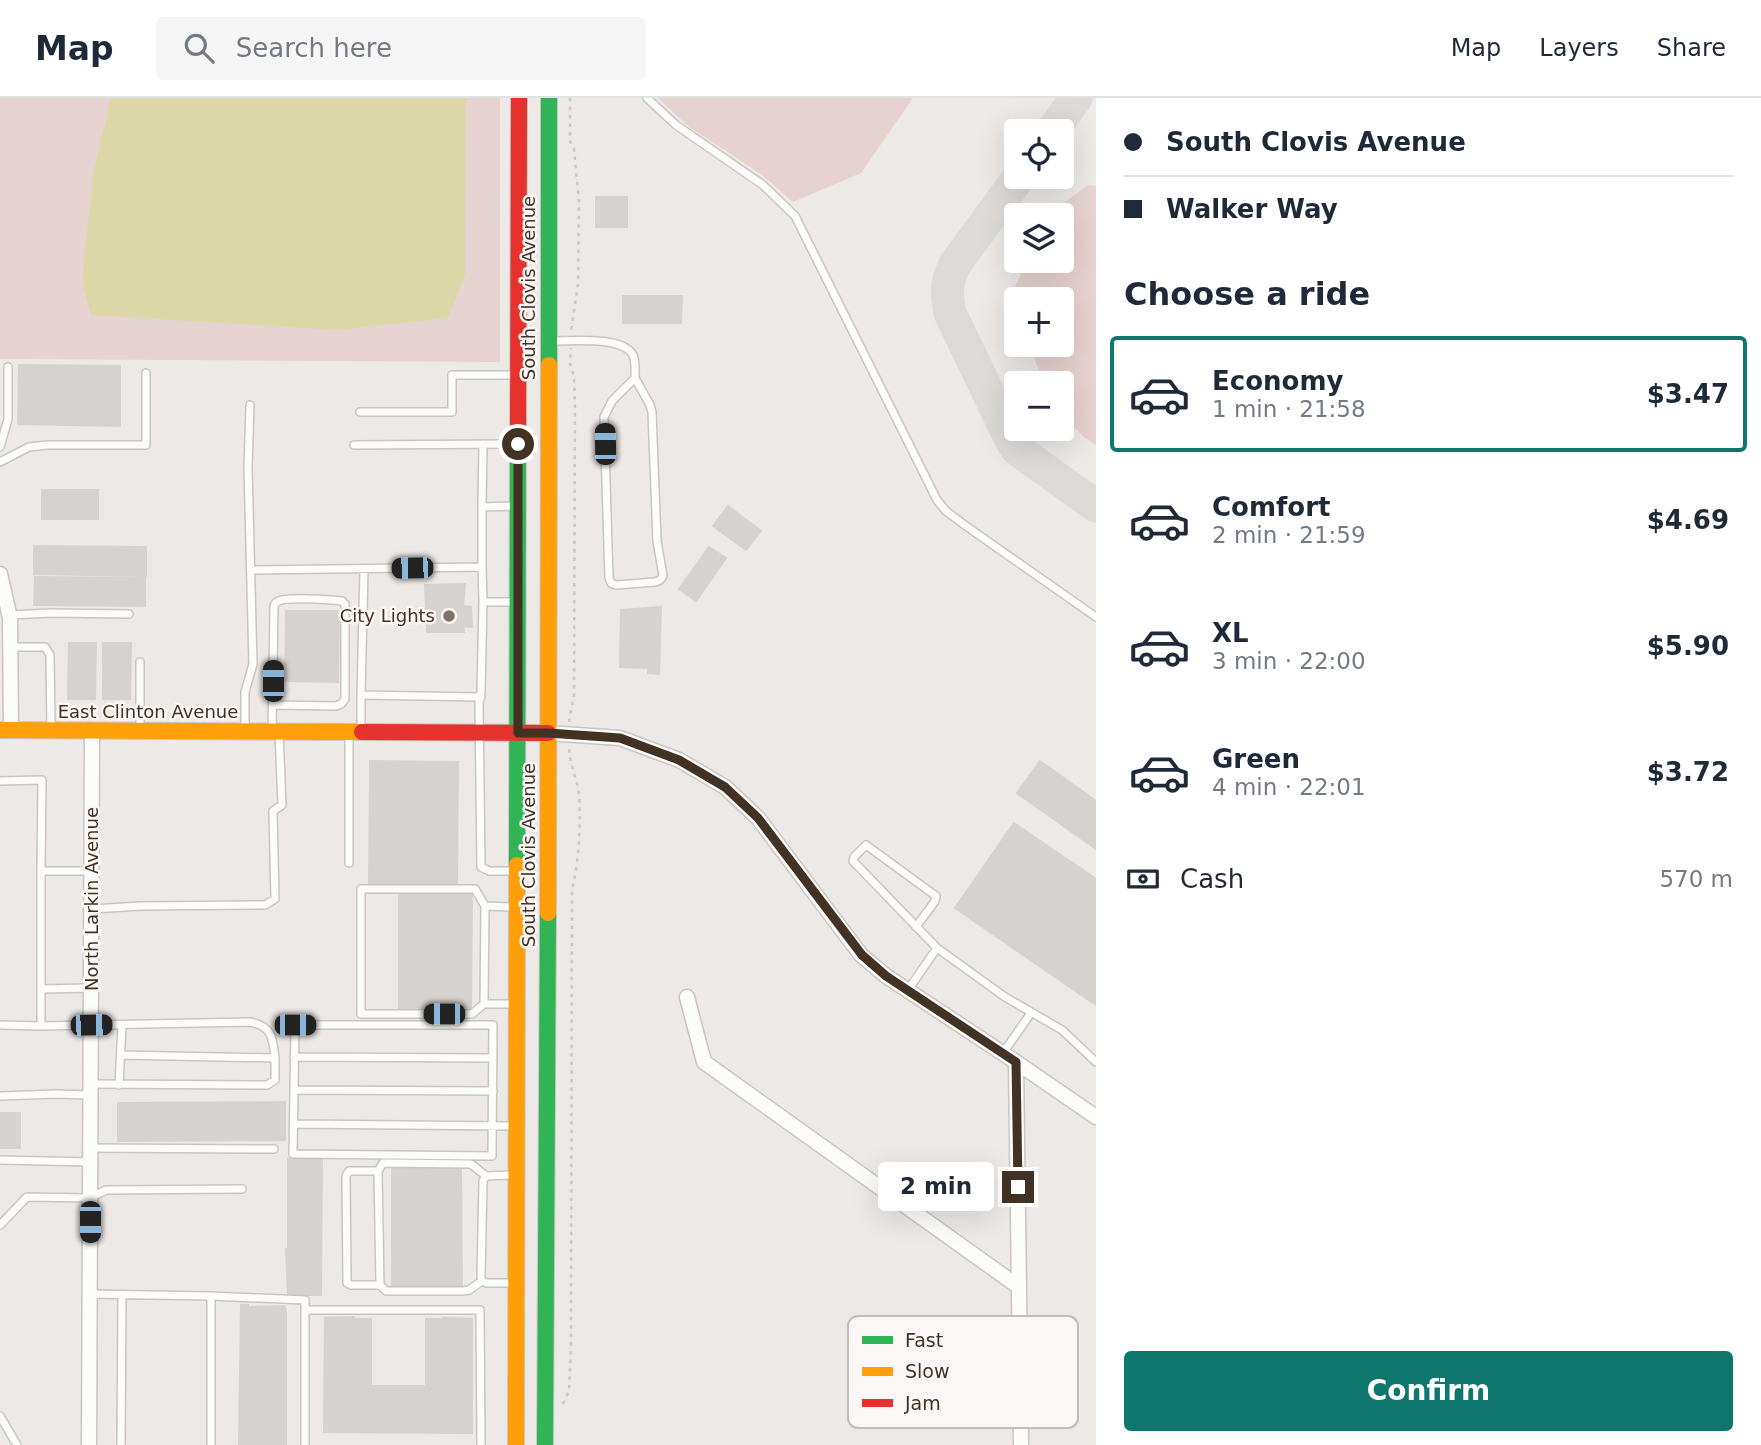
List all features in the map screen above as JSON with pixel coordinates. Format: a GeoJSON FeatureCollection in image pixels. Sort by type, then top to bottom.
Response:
{"type":"FeatureCollection","features":[{"type":"Feature","properties":{"kind":"main road","name":"South Clovis Avenue"},"geometry":{"type":"LineString","coordinates":[[516,1445],[519,98]]}},
{"type":"Feature","properties":{"kind":"main road","name":"South Clovis Avenue"},"geometry":{"type":"LineString","coordinates":[[545,1445],[549,98]]}},
{"type":"Feature","properties":{"kind":"main road"},"geometry":{"type":"LineString","coordinates":[[518,340],[549,341]]}},
{"type":"Feature","properties":{"kind":"main road","name":"East Clinton Avenue"},"geometry":{"type":"LineString","coordinates":[[6,730],[548,733]]}},
{"type":"Feature","properties":{"kind":"street"},"geometry":{"type":"LineString","coordinates":[[0,574],[10,647],[6,730]]}},
{"type":"Feature","properties":{"kind":"street","name":"North Larkin Avenue"},"geometry":{"type":"LineString","coordinates":[[89,1445],[92,731]]}},
{"type":"Feature","properties":{"kind":"street"},"geometry":{"type":"LineString","coordinates":[[548,733],[620,738],[679,760],[725,787],[758,818],[862,955],[886,976],[1096,1118]]}},
{"type":"Feature","properties":{"kind":"street"},"geometry":{"type":"LineString","coordinates":[[687,997],[704,1062],[1019,1287]]}},
{"type":"Feature","properties":{"kind":"street"},"geometry":{"type":"LineString","coordinates":[[1016,1062],[1019,1316]]}},
{"type":"Feature","properties":{"kind":"lane"},"geometry":{"type":"LineString","coordinates":[[647,98],[676,125],[762,185],[795,216],[941,506],[1096,617]]}},
{"type":"Feature","properties":{"kind":"lane"},"geometry":{"type":"LineString","coordinates":[[549,341],[613,342],[623,347],[635,359],[635,378],[652,412],[657,541],[663,576],[655,582],[616,585],[611,583],[609,578],[604,417],[612,401],[635,378]]}},
{"type":"Feature","properties":{"kind":"lane"},"geometry":{"type":"LineString","coordinates":[[0,447],[8,419],[8,367]]}},
{"type":"Feature","properties":{"kind":"lane"},"geometry":{"type":"LineString","coordinates":[[0,463],[29,447],[146,445],[146,373]]}},
{"type":"Feature","properties":{"kind":"lane"},"geometry":{"type":"LineString","coordinates":[[360,412],[452,412],[452,374],[518,374]]}},
{"type":"Feature","properties":{"kind":"lane"},"geometry":{"type":"LineString","coordinates":[[245,732],[245,692],[253,664],[248,468],[250,405]]}},
{"type":"Feature","properties":{"kind":"lane"},"geometry":{"type":"LineString","coordinates":[[483,444],[483,602],[479,703],[481,867],[489,872],[517,871]]}},
{"type":"Feature","properties":{"kind":"lane"},"geometry":{"type":"LineString","coordinates":[[354,445],[518,444]]}},
{"type":"Feature","properties":{"kind":"lane"},"geometry":{"type":"LineString","coordinates":[[482,507],[518,506]]}},
{"type":"Feature","properties":{"kind":"lane"},"geometry":{"type":"LineString","coordinates":[[251,570],[482,567]]}},
{"type":"Feature","properties":{"kind":"lane"},"geometry":{"type":"LineString","coordinates":[[349,863],[355,732],[361,695],[364,569]]}},
{"type":"Feature","properties":{"kind":"lane"},"geometry":{"type":"LineString","coordinates":[[92,909],[265,905],[275,899],[274,811],[282,805],[273,705],[275,603],[289,599],[342,601],[345,604],[345,699],[336,706],[273,705]]}},
{"type":"Feature","properties":{"kind":"lane"},"geometry":{"type":"LineString","coordinates":[[483,602],[518,602]]}},
{"type":"Feature","properties":{"kind":"lane"},"geometry":{"type":"LineString","coordinates":[[6,613],[129,614]]}},
{"type":"Feature","properties":{"kind":"lane"},"geometry":{"type":"LineString","coordinates":[[10,647],[45,648],[50,655],[51,730]]}},
{"type":"Feature","properties":{"kind":"lane"},"geometry":{"type":"LineString","coordinates":[[140,662],[140,731]]}},
{"type":"Feature","properties":{"kind":"lane"},"geometry":{"type":"LineString","coordinates":[[361,695],[481,697]]}},
{"type":"Feature","properties":{"kind":"lane"},"geometry":{"type":"LineString","coordinates":[[0,781],[42,780],[41,1026]]}},
{"type":"Feature","properties":{"kind":"lane"},"geometry":{"type":"LineString","coordinates":[[916,926],[936,896],[866,845],[853,861],[937,948],[1005,997],[1062,1030],[1096,1062]]}},
{"type":"Feature","properties":{"kind":"lane"},"geometry":{"type":"LineString","coordinates":[[41,871],[92,871]]}},
{"type":"Feature","properties":{"kind":"lane"},"geometry":{"type":"LineString","coordinates":[[484,1004],[485,906],[474,889],[361,889],[361,1014],[472,1014],[484,1004],[517,1004]]}},
{"type":"Feature","properties":{"kind":"lane"},"geometry":{"type":"LineString","coordinates":[[485,906],[517,906]]}},
{"type":"Feature","properties":{"kind":"lane"},"geometry":{"type":"LineString","coordinates":[[908,990],[937,948]]}},
{"type":"Feature","properties":{"kind":"lane"},"geometry":{"type":"LineString","coordinates":[[41,989],[91,988]]}},
{"type":"Feature","properties":{"kind":"lane"},"geometry":{"type":"LineString","coordinates":[[1003,1053],[1031,1013]]}},
{"type":"Feature","properties":{"kind":"lane"},"geometry":{"type":"LineString","coordinates":[[0,1025],[250,1022],[265,1027],[271,1034],[275,1058],[275,1080],[267,1085],[119,1085],[56,1094],[0,1096]]}},
{"type":"Feature","properties":{"kind":"lane"},"geometry":{"type":"LineString","coordinates":[[119,1085],[122,1025]]}},
{"type":"Feature","properties":{"kind":"lane"},"geometry":{"type":"LineString","coordinates":[[295,1025],[493,1026],[492,1156],[293,1154],[295,1057],[295,1025]]}},
{"type":"Feature","properties":{"kind":"lane"},"geometry":{"type":"LineString","coordinates":[[122,1055],[275,1058]]}},
{"type":"Feature","properties":{"kind":"lane"},"geometry":{"type":"LineString","coordinates":[[295,1057],[493,1058]]}},
{"type":"Feature","properties":{"kind":"lane"},"geometry":{"type":"LineString","coordinates":[[294,1090],[493,1091]]}},
{"type":"Feature","properties":{"kind":"lane"},"geometry":{"type":"LineString","coordinates":[[294,1124],[517,1126]]}},
{"type":"Feature","properties":{"kind":"lane"},"geometry":{"type":"LineString","coordinates":[[0,1160],[59,1161],[90,1156],[274,1149]]}},
{"type":"Feature","properties":{"kind":"lane"},"geometry":{"type":"LineString","coordinates":[[482,1281],[463,1291],[386,1291],[380,1285],[378,1171],[383,1163],[462,1163],[475,1166],[486,1176],[516,1175]]}},
{"type":"Feature","properties":{"kind":"lane"},"geometry":{"type":"LineString","coordinates":[[378,1171],[349,1171],[346,1176],[346,1279],[351,1285],[380,1285]]}},
{"type":"Feature","properties":{"kind":"lane"},"geometry":{"type":"LineString","coordinates":[[482,1281],[483,1181],[486,1176]]}},
{"type":"Feature","properties":{"kind":"lane"},"geometry":{"type":"LineString","coordinates":[[0,1225],[27,1197],[90,1198],[106,1190],[242,1189]]}},
{"type":"Feature","properties":{"kind":"lane"},"geometry":{"type":"LineString","coordinates":[[482,1281],[516,1283]]}},
{"type":"Feature","properties":{"kind":"lane"},"geometry":{"type":"LineString","coordinates":[[90,1294],[305,1300],[305,1445]]}},
{"type":"Feature","properties":{"kind":"lane"},"geometry":{"type":"LineString","coordinates":[[121,1445],[122,1295]]}},
{"type":"Feature","properties":{"kind":"lane"},"geometry":{"type":"LineString","coordinates":[[211,1296],[211,1445]]}},
{"type":"Feature","properties":{"kind":"lane"},"geometry":{"type":"LineString","coordinates":[[305,1310],[480,1310],[481,1445]]}},
{"type":"Feature","properties":{"kind":"lane"},"geometry":{"type":"LineString","coordinates":[[0,1416],[17,1445]]}},
{"type":"Feature","properties":{"kind":"path"},"geometry":{"type":"LineString","coordinates":[[559,1408],[569,1391],[571,1346],[572,890],[577,866],[579,831],[579,794],[574,768],[569,758],[569,717],[574,695],[575,607],[575,406],[574,376],[570,364],[571,326],[578,284],[579,201],[575,149],[570,141],[570,98]]}},
{"type":"Feature","properties":{"kind":"shaded area"},"geometry":{"type":"Polygon","coordinates":[[[0,98],[500,98],[500,362],[0,359],[0,98]]]}},
{"type":"Feature","properties":{"kind":"shaded area"},"geometry":{"type":"Polygon","coordinates":[[[111,98],[466,98],[465,275],[448,318],[337,330],[91,315],[82,282],[93,175],[111,98]]]}},
{"type":"Feature","properties":{"kind":"shaded area"},"geometry":{"type":"Polygon","coordinates":[[[658,98],[913,98],[861,173],[793,202],[761,174],[689,127],[658,98]]]}},
{"type":"Feature","properties":{"kind":"shaded area"},"geometry":{"type":"Polygon","coordinates":[[[1088,185],[1096,186],[1096,445],[1074,427],[1074,371],[1039,371],[1034,357],[1074,357],[1074,287],[1015,287],[1021,273],[1074,273],[1074,203],[1065,202],[1088,185]]]}},
{"type":"Feature","properties":{"kind":"building"},"geometry":{"type":"Polygon","coordinates":[[[596,197],[627,197],[627,227],[596,227],[596,197]]]}},
{"type":"Feature","properties":{"kind":"building"},"geometry":{"type":"Polygon","coordinates":[[[623,296],[682,296],[681,323],[623,323],[623,296]]]}},
{"type":"Feature","properties":{"kind":"building"},"geometry":{"type":"Polygon","coordinates":[[[19,365],[120,366],[120,426],[18,424],[19,365]]]}},
{"type":"Feature","properties":{"kind":"building"},"geometry":{"type":"Polygon","coordinates":[[[42,490],[98,490],[98,519],[42,519],[42,490]]]}},
{"type":"Feature","properties":{"kind":"building"},"geometry":{"type":"Polygon","coordinates":[[[728,506],[761,531],[746,550],[713,526],[728,506]]]}},
{"type":"Feature","properties":{"kind":"building"},"geometry":{"type":"Polygon","coordinates":[[[34,546],[146,547],[146,576],[34,574],[34,546]]]}},
{"type":"Feature","properties":{"kind":"building"},"geometry":{"type":"Polygon","coordinates":[[[709,547],[726,558],[696,601],[679,589],[709,547]]]}},
{"type":"Feature","properties":{"kind":"building"},"geometry":{"type":"Polygon","coordinates":[[[35,577],[145,578],[145,606],[34,605],[35,577]]]}},
{"type":"Feature","properties":{"kind":"building","name":"City Lights"},"geometry":{"type":"Polygon","coordinates":[[[465,584],[463,606],[471,607],[472,627],[463,626],[464,632],[427,632],[425,585],[465,584]]]}},
{"type":"Feature","properties":{"kind":"building"},"geometry":{"type":"Polygon","coordinates":[[[661,607],[659,674],[648,673],[648,668],[620,667],[621,610],[661,607]]]}},
{"type":"Feature","properties":{"kind":"building"},"geometry":{"type":"Polygon","coordinates":[[[286,611],[339,611],[338,682],[285,681],[286,611]]]}},
{"type":"Feature","properties":{"kind":"building"},"geometry":{"type":"Polygon","coordinates":[[[69,643],[96,643],[95,699],[68,699],[69,643]]]}},
{"type":"Feature","properties":{"kind":"building"},"geometry":{"type":"Polygon","coordinates":[[[103,643],[131,643],[130,699],[103,699],[103,643]]]}},
{"type":"Feature","properties":{"kind":"building"},"geometry":{"type":"Polygon","coordinates":[[[370,761],[458,762],[457,884],[369,883],[370,761]]]}},
{"type":"Feature","properties":{"kind":"building"},"geometry":{"type":"Polygon","coordinates":[[[1040,761],[1096,801],[1096,849],[1017,793],[1040,761]]]}},
{"type":"Feature","properties":{"kind":"building"},"geometry":{"type":"Polygon","coordinates":[[[1014,823],[1096,879],[1096,1005],[955,908],[1014,823]]]}},
{"type":"Feature","properties":{"kind":"building"},"geometry":{"type":"Polygon","coordinates":[[[399,892],[472,893],[471,1009],[399,1008],[399,892]]]}},
{"type":"Feature","properties":{"kind":"building"},"geometry":{"type":"Polygon","coordinates":[[[285,1102],[285,1140],[118,1141],[118,1103],[285,1102]]]}},
{"type":"Feature","properties":{"kind":"building"},"geometry":{"type":"Polygon","coordinates":[[[0,1113],[20,1113],[20,1148],[0,1148],[0,1113]]]}},
{"type":"Feature","properties":{"kind":"building"},"geometry":{"type":"Polygon","coordinates":[[[288,1159],[322,1159],[321,1295],[288,1295],[288,1159]]]}},
{"type":"Feature","properties":{"kind":"building"},"geometry":{"type":"Polygon","coordinates":[[[392,1165],[461,1165],[462,1287],[392,1288],[392,1165]]]}},
{"type":"Feature","properties":{"kind":"building"},"geometry":{"type":"Polygon","coordinates":[[[241,1305],[285,1306],[286,1445],[239,1445],[241,1305]]]}},
{"type":"Feature","properties":{"kind":"building"},"geometry":{"type":"Polygon","coordinates":[[[325,1318],[371,1319],[371,1386],[426,1386],[426,1319],[472,1319],[472,1433],[324,1432],[325,1318]]]}},
{"type":"Feature","properties":{"kind":"taxiway"},"geometry":{"type":"LineString","coordinates":[[1061,119],[1076,98]]}},
{"type":"Feature","properties":{"kind":"taxiway"},"geometry":{"type":"LineString","coordinates":[[1010,189],[955,264],[948,288],[950,313],[1016,448],[1096,506]]}},
{"type":"Feature","properties":{"kind":"traffic: fast"},"geometry":{"type":"LineString","coordinates":[[549,98],[549,365]]}},
{"type":"Feature","properties":{"kind":"traffic: fast"},"geometry":{"type":"LineString","coordinates":[[517,865],[518,436]]}},
{"type":"Feature","properties":{"kind":"traffic: fast"},"geometry":{"type":"LineString","coordinates":[[545,1445],[548,913]]}},
{"type":"Feature","properties":{"kind":"traffic: slow"},"geometry":{"type":"LineString","coordinates":[[548,913],[549,365]]}},
{"type":"Feature","properties":{"kind":"traffic: slow"},"geometry":{"type":"LineString","coordinates":[[0,730],[362,732]]}},
{"type":"Feature","properties":{"kind":"traffic: slow"},"geometry":{"type":"LineString","coordinates":[[516,1445],[517,865]]}},
{"type":"Feature","properties":{"kind":"traffic: jam"},"geometry":{"type":"LineString","coordinates":[[518,436],[519,98]]}},
{"type":"Feature","properties":{"kind":"traffic: jam"},"geometry":{"type":"LineString","coordinates":[[362,732],[548,733]]}},
{"type":"Feature","properties":{"kind":"place","name":"City Lights"},"geometry":{"type":"Point","coordinates":[449,616]}},
{"type":"Feature","properties":{"kind":"route"},"geometry":{"type":"LineString","coordinates":[[518,444],[518,733],[620,738],[679,760],[725,787],[758,818],[862,955],[886,976],[1016,1062],[1018,1187]]}}]}
